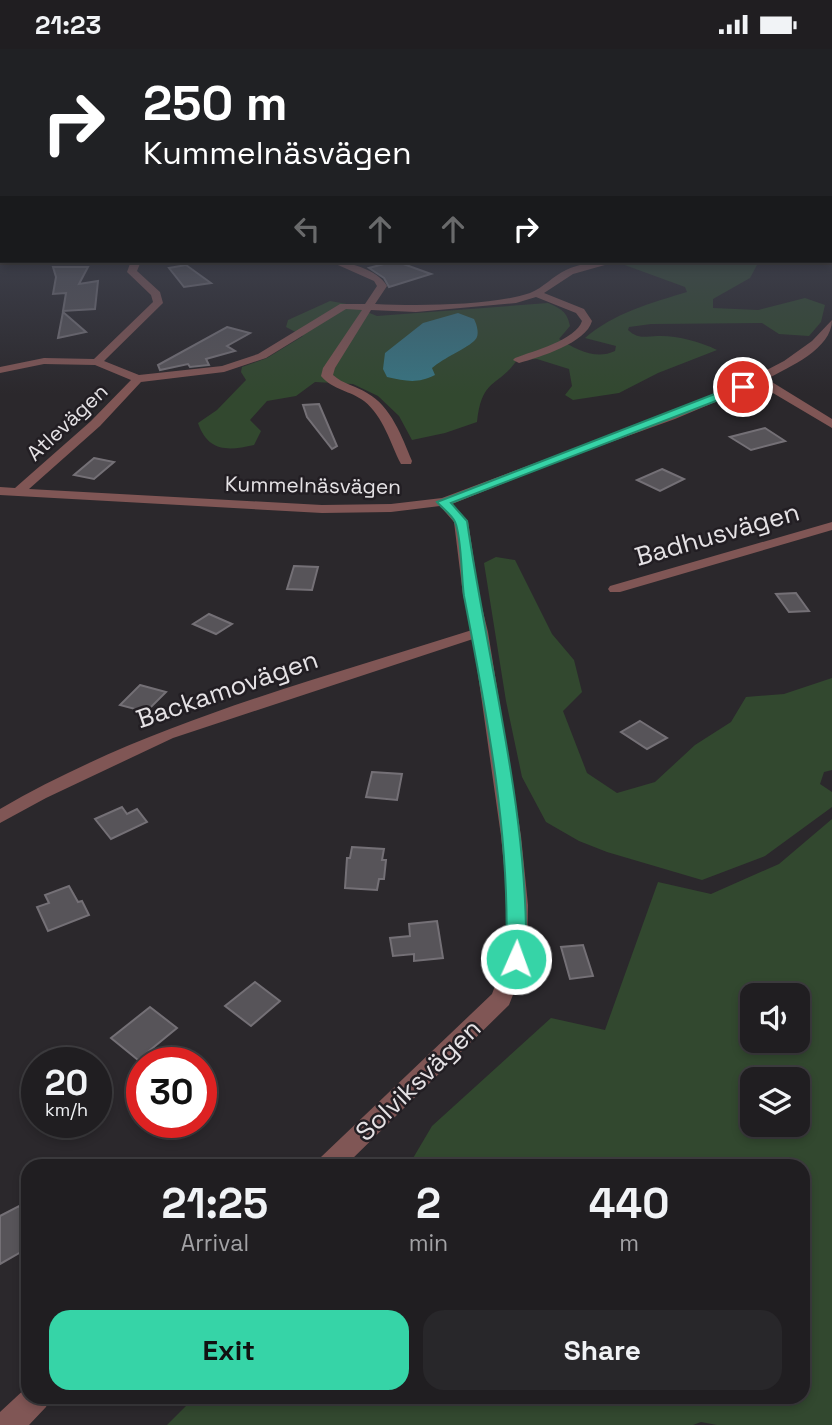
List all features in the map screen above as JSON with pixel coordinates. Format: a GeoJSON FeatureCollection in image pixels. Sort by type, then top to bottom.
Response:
{"type":"FeatureCollection","features":[{"type":"Feature","properties":{"kind":"street"},"geometry":{"type":"LineString","coordinates":[[97,362],[158,303],[156,294],[132,272],[134,266]]}},
{"type":"Feature","properties":{"kind":"street"},"geometry":{"type":"LineString","coordinates":[[347,266],[378,279],[382,286],[371,307],[329,368],[327,376],[330,381],[349,387],[368,398],[382,416],[406,461]]}},
{"type":"Feature","properties":{"kind":"street"},"geometry":{"type":"LineString","coordinates":[[0,370],[44,361],[97,362],[138,379],[224,369],[262,356],[303,333],[338,308],[353,304],[389,310],[516,300],[537,295],[570,272],[591,266]]}},
{"type":"Feature","properties":{"kind":"street"},"geometry":{"type":"LineString","coordinates":[[519,360],[560,345],[585,328],[587,321],[580,311],[537,295]]}},
{"type":"Feature","properties":{"kind":"street","name":"Kummelnäsvägen"},"geometry":{"type":"LineString","coordinates":[[0,491],[334,509],[391,508],[443,502],[681,412],[758,379],[806,354],[827,333],[832,323]]}},
{"type":"Feature","properties":{"kind":"street","name":"Atlevägen"},"geometry":{"type":"LineString","coordinates":[[19,491],[69,450],[138,379]]}},
{"type":"Feature","properties":{"kind":"street"},"geometry":{"type":"LineString","coordinates":[[758,379],[832,424]]}},
{"type":"Feature","properties":{"kind":"street","name":"Solviksvägen"},"geometry":{"type":"LineString","coordinates":[[336,1159],[501,999],[516,959],[518,905],[511,836],[480,632],[471,595],[461,521],[443,502]]}},
{"type":"Feature","properties":{"kind":"street","name":"Badhusvägen"},"geometry":{"type":"LineString","coordinates":[[615,589],[832,526]]}},
{"type":"Feature","properties":{"kind":"street","name":"Backamovägen"},"geometry":{"type":"LineString","coordinates":[[0,817],[39,794],[167,734],[480,632]]}},
{"type":"Feature","properties":{"kind":"street"},"geometry":{"type":"LineString","coordinates":[[8,1425],[29,1404]]}},
{"type":"Feature","properties":{"kind":"green space"},"geometry":{"type":"Polygon","coordinates":[[[628,266],[756,266],[750,278],[713,299],[713,308],[758,310],[805,298],[825,305],[821,322],[809,336],[779,334],[762,323],[651,324],[629,327],[628,330],[640,336],[682,338],[717,350],[658,373],[619,393],[573,400],[565,395],[572,386],[569,369],[537,359],[517,360],[487,390],[479,408],[477,422],[412,440],[399,416],[378,396],[353,384],[315,382],[296,396],[267,401],[250,420],[261,431],[254,445],[220,447],[207,440],[198,423],[217,410],[246,380],[241,372],[242,367],[267,358],[303,336],[286,327],[288,320],[330,301],[347,304],[377,316],[548,303],[563,311],[569,321],[570,326],[559,339],[580,350],[608,354],[615,351],[616,346],[585,338],[621,315],[687,292],[685,287],[628,266]]]}},
{"type":"Feature","properties":{"kind":"green space"},"geometry":{"type":"Polygon","coordinates":[[[496,557],[515,560],[552,634],[574,660],[582,692],[563,711],[587,773],[617,793],[655,782],[695,745],[731,722],[746,697],[784,694],[832,678],[832,770],[824,772],[820,784],[832,792],[832,807],[765,856],[702,880],[607,852],[579,841],[546,822],[522,777],[506,701],[484,563],[496,557]]]}},
{"type":"Feature","properties":{"kind":"green space"},"geometry":{"type":"Polygon","coordinates":[[[832,819],[832,1425],[717,1425],[701,1422],[693,1425],[167,1425],[188,1404],[810,1404],[810,1159],[413,1159],[432,1126],[551,1018],[605,1030],[658,882],[711,894],[779,864],[832,819]]]}},
{"type":"Feature","properties":{"kind":"water"},"geometry":{"type":"Polygon","coordinates":[[[458,313],[475,321],[477,335],[472,343],[432,368],[435,375],[429,378],[411,381],[387,377],[383,369],[385,353],[423,323],[458,313]]]}},
{"type":"Feature","properties":{"kind":"building"},"geometry":{"type":"Polygon","coordinates":[[[188,266],[211,283],[184,287],[169,268],[188,266]]]}},
{"type":"Feature","properties":{"kind":"building"},"geometry":{"type":"Polygon","coordinates":[[[409,266],[431,274],[389,287],[384,278],[369,268],[409,266]]]}},
{"type":"Feature","properties":{"kind":"building"},"geometry":{"type":"Polygon","coordinates":[[[53,267],[88,267],[79,284],[98,281],[95,309],[63,311],[66,293],[53,294],[56,277],[53,267]]]}},
{"type":"Feature","properties":{"kind":"building"},"geometry":{"type":"Polygon","coordinates":[[[63,312],[86,332],[58,338],[63,312]]]}},
{"type":"Feature","properties":{"kind":"building"},"geometry":{"type":"Polygon","coordinates":[[[227,327],[250,333],[227,346],[235,351],[206,359],[209,365],[190,367],[188,364],[160,370],[158,365],[227,327]]]}},
{"type":"Feature","properties":{"kind":"building"},"geometry":{"type":"Polygon","coordinates":[[[319,404],[337,446],[332,449],[307,417],[303,405],[319,404]]]}},
{"type":"Feature","properties":{"kind":"building"},"geometry":{"type":"Polygon","coordinates":[[[765,428],[785,441],[751,450],[730,437],[765,428]]]}},
{"type":"Feature","properties":{"kind":"building"},"geometry":{"type":"Polygon","coordinates":[[[94,458],[114,462],[94,479],[74,475],[94,458]]]}},
{"type":"Feature","properties":{"kind":"building"},"geometry":{"type":"Polygon","coordinates":[[[662,469],[684,479],[660,491],[637,480],[662,469]]]}},
{"type":"Feature","properties":{"kind":"building"},"geometry":{"type":"Polygon","coordinates":[[[294,566],[318,567],[312,590],[287,589],[294,566]]]}},
{"type":"Feature","properties":{"kind":"building"},"geometry":{"type":"Polygon","coordinates":[[[796,593],[809,611],[789,612],[776,594],[796,593]]]}},
{"type":"Feature","properties":{"kind":"building"},"geometry":{"type":"Polygon","coordinates":[[[209,614],[232,624],[216,634],[193,624],[209,614]]]}},
{"type":"Feature","properties":{"kind":"building"},"geometry":{"type":"Polygon","coordinates":[[[140,685],[166,692],[146,712],[120,705],[140,685]]]}},
{"type":"Feature","properties":{"kind":"building"},"geometry":{"type":"Polygon","coordinates":[[[640,721],[667,738],[647,749],[621,732],[640,721]]]}},
{"type":"Feature","properties":{"kind":"building"},"geometry":{"type":"Polygon","coordinates":[[[372,772],[402,774],[397,800],[366,797],[372,772]]]}},
{"type":"Feature","properties":{"kind":"building"},"geometry":{"type":"Polygon","coordinates":[[[122,807],[127,814],[137,809],[147,822],[111,839],[95,819],[122,807]]]}},
{"type":"Feature","properties":{"kind":"building"},"geometry":{"type":"Polygon","coordinates":[[[352,847],[384,849],[384,879],[379,879],[377,890],[345,888],[347,858],[350,858],[352,847]]]}},
{"type":"Feature","properties":{"kind":"building"},"geometry":{"type":"Polygon","coordinates":[[[69,886],[78,902],[82,901],[89,915],[48,931],[37,907],[49,903],[45,895],[69,886]]]}},
{"type":"Feature","properties":{"kind":"building"},"geometry":{"type":"Polygon","coordinates":[[[437,921],[443,958],[414,961],[414,954],[393,956],[390,938],[410,936],[409,924],[437,921]]]}},
{"type":"Feature","properties":{"kind":"building"},"geometry":{"type":"Polygon","coordinates":[[[583,945],[593,976],[570,979],[561,947],[583,945]]]}},
{"type":"Feature","properties":{"kind":"building"},"geometry":{"type":"Polygon","coordinates":[[[255,982],[280,1001],[251,1026],[225,1006],[255,982]]]}},
{"type":"Feature","properties":{"kind":"building"},"geometry":{"type":"Polygon","coordinates":[[[150,1007],[177,1028],[154,1047],[126,1047],[126,1050],[111,1038],[150,1007]]]}},
{"type":"Feature","properties":{"kind":"building"},"geometry":{"type":"Polygon","coordinates":[[[19,1206],[21,1210],[21,1252],[0,1264],[0,1216],[19,1206]]]}},
{"type":"Feature","properties":{"kind":"route"},"geometry":{"type":"LineString","coordinates":[[516,959],[518,905],[511,836],[480,632],[471,595],[461,521],[443,502],[743,387]]}}]}
